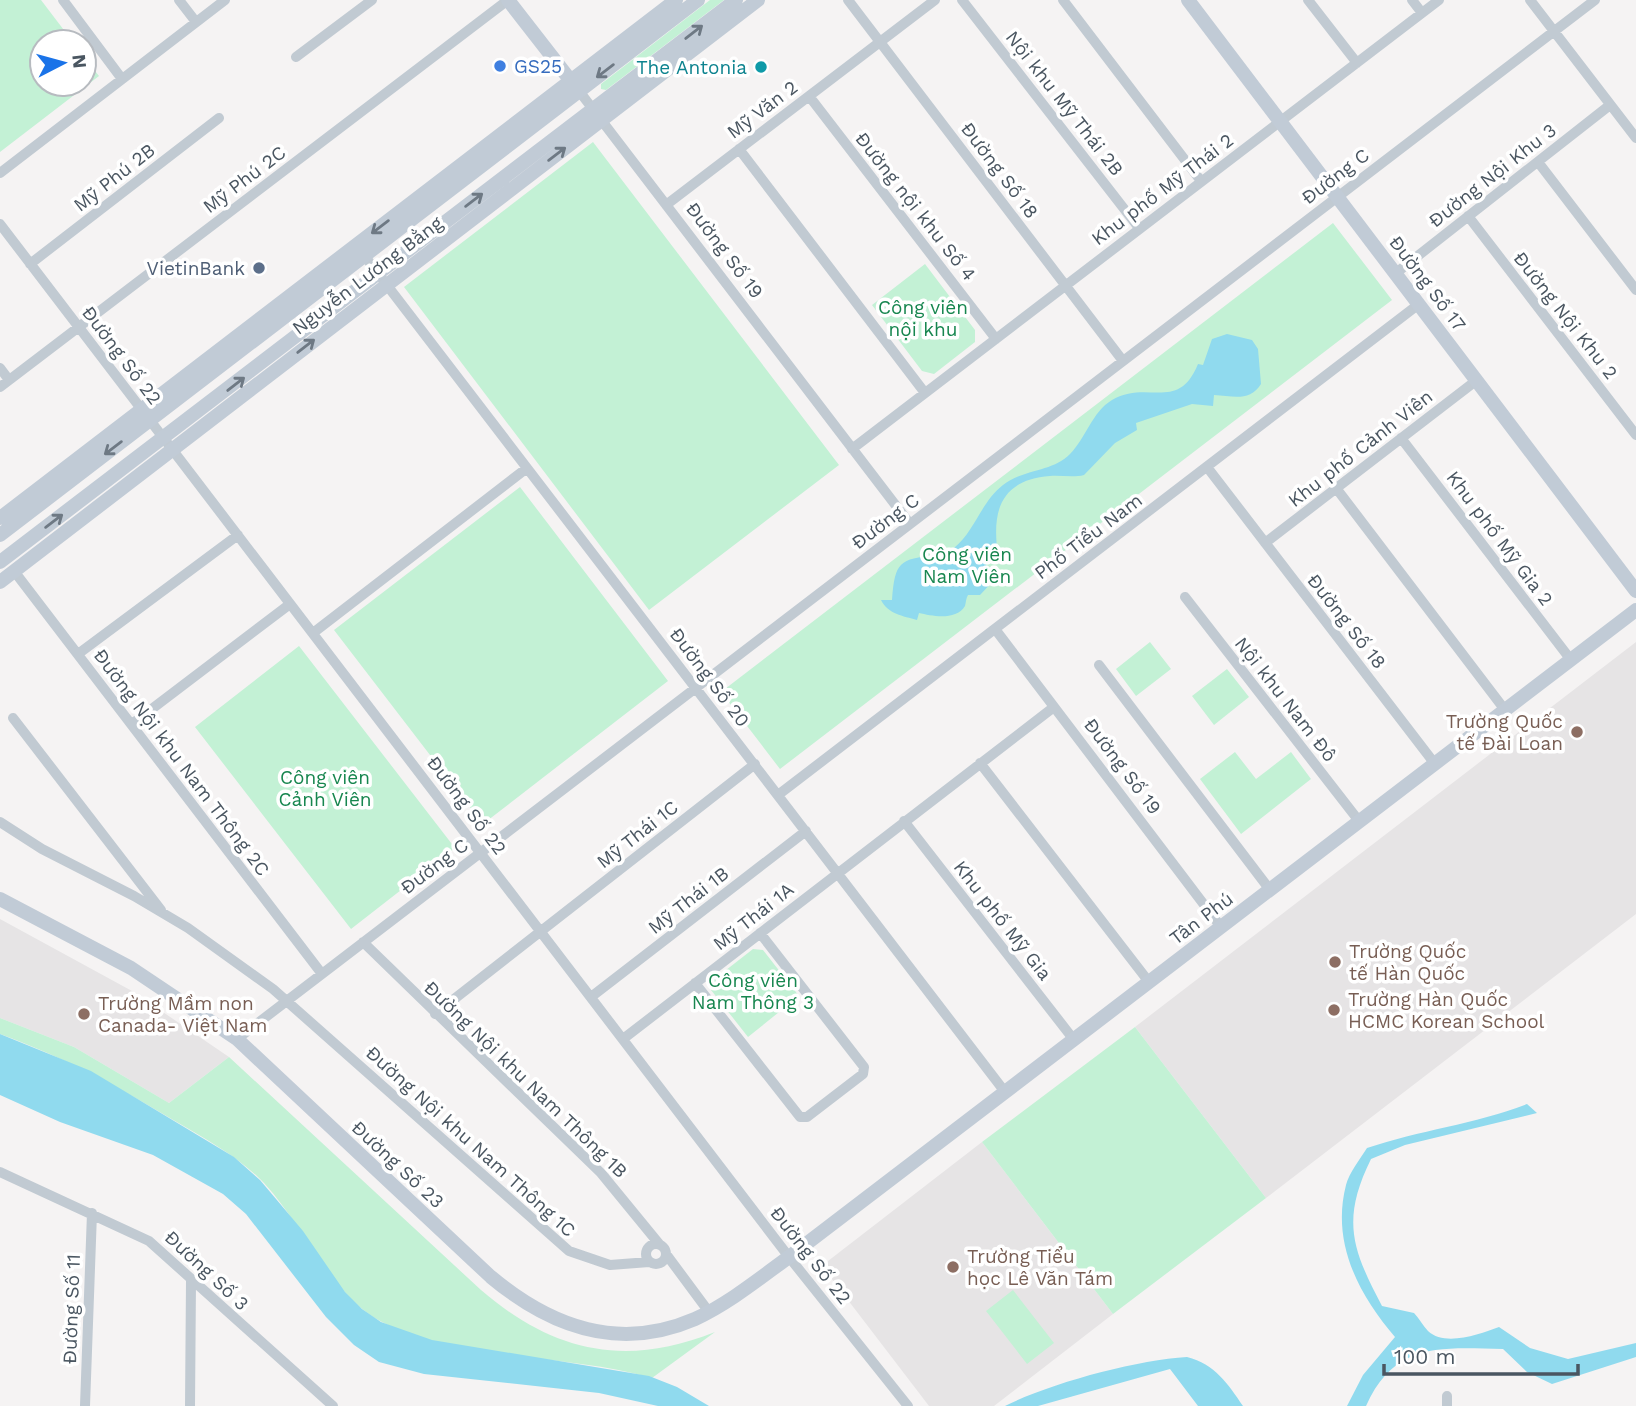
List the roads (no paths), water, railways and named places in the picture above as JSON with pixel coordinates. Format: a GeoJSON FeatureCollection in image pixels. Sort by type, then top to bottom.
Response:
{"type":"FeatureCollection","features":[{"type":"Feature","properties":{"kind":"street"},"geometry":{"type":"LineString","coordinates":[[63,0],[122,79]]}},
{"type":"Feature","properties":{"kind":"street"},"geometry":{"type":"LineString","coordinates":[[179,0],[196,22]]}},
{"type":"Feature","properties":{"kind":"street"},"geometry":{"type":"LineString","coordinates":[[0,173],[225,0]]}},
{"type":"Feature","properties":{"kind":"street"},"geometry":{"type":"LineString","coordinates":[[296,57],[372,0]]}},
{"type":"Feature","properties":{"kind":"street","name":"Đường Số 19"},"geometry":{"type":"LineString","coordinates":[[508,0],[910,524]]}},
{"type":"Feature","properties":{"kind":"street","name":"Mỹ Phú 2C"},"geometry":{"type":"LineString","coordinates":[[4,383],[508,0]]}},
{"type":"Feature","properties":{"kind":"street","name":"Nguyễn Lương Bằng"},"geometry":{"type":"LineString","coordinates":[[575,86],[676,0]]}},
{"type":"Feature","properties":{"kind":"street","name":"Nguyễn Lương Bằng"},"geometry":{"type":"LineString","coordinates":[[0,535],[146,415],[360,250],[575,86],[698,0]]}},
{"type":"Feature","properties":{"kind":"street","name":"Nguyễn Lương Bằng"},"geometry":{"type":"LineString","coordinates":[[597,115],[736,0]]}},
{"type":"Feature","properties":{"kind":"street","name":"Nguyễn Lương Bằng"},"geometry":{"type":"LineString","coordinates":[[0,582],[168,444],[382,279],[597,115],[758,0]]}},
{"type":"Feature","properties":{"kind":"street","name":"Đường Số 18"},"geometry":{"type":"LineString","coordinates":[[848,0],[1124,361]]}},
{"type":"Feature","properties":{"kind":"street"},"geometry":{"type":"LineString","coordinates":[[880,41],[935,0]]}},
{"type":"Feature","properties":{"kind":"street","name":"Nội khu Mỹ Thái 2B"},"geometry":{"type":"LineString","coordinates":[[962,0],[1139,228]]}},
{"type":"Feature","properties":{"kind":"street"},"geometry":{"type":"LineString","coordinates":[[1063,0],[1201,181]]}},
{"type":"Feature","properties":{"kind":"street","name":"Đường Số 17"},"geometry":{"type":"LineString","coordinates":[[1188,0],[1636,591]]}},
{"type":"Feature","properties":{"kind":"street"},"geometry":{"type":"LineString","coordinates":[[1308,0],[1357,63]]}},
{"type":"Feature","properties":{"kind":"street"},"geometry":{"type":"LineString","coordinates":[[1412,0],[1422,13]]}},
{"type":"Feature","properties":{"kind":"street","name":"Khu phố Mỹ Thái 2"},"geometry":{"type":"LineString","coordinates":[[1065,285],[1439,0]]}},
{"type":"Feature","properties":{"kind":"street"},"geometry":{"type":"LineString","coordinates":[[1530,0],[1636,138]]}},
{"type":"Feature","properties":{"kind":"street","name":"Đường C"},"geometry":{"type":"LineString","coordinates":[[237,1039],[1595,0]]}},
{"type":"Feature","properties":{"kind":"street","name":"Mỹ Văn 2"},"geometry":{"type":"LineString","coordinates":[[666,205],[880,41]]}},
{"type":"Feature","properties":{"kind":"street","name":"Đường nội khu Số 4"},"geometry":{"type":"LineString","coordinates":[[809,96],[996,338]]}},
{"type":"Feature","properties":{"kind":"street","name":"Đường Nội Khu 3"},"geometry":{"type":"LineString","coordinates":[[1396,273],[1610,105]]}},
{"type":"Feature","properties":{"kind":"street","name":"Mỹ Phú 2B"},"geometry":{"type":"LineString","coordinates":[[30,264],[219,118]]}},
{"type":"Feature","properties":{"kind":"street"},"geometry":{"type":"LineString","coordinates":[[739,149],[925,393]]}},
{"type":"Feature","properties":{"kind":"street"},"geometry":{"type":"LineString","coordinates":[[1538,162],[1636,290]]}},
{"type":"Feature","properties":{"kind":"street","name":"Đường Nội Khu 2"},"geometry":{"type":"LineString","coordinates":[[1468,216],[1636,435]]}},
{"type":"Feature","properties":{"kind":"street","name":"Đường Số 22"},"geometry":{"type":"LineString","coordinates":[[0,224],[789,1257],[908,1406]]}},
{"type":"Feature","properties":{"kind":"street","name":"Đường Số 20"},"geometry":{"type":"LineString","coordinates":[[360,250],[1005,1092]]}},
{"type":"Feature","properties":{"kind":"street"},"geometry":{"type":"LineString","coordinates":[[852,449],[1065,285]]}},
{"type":"Feature","properties":{"kind":"street","name":"Phố Tiểu Nam"},"geometry":{"type":"LineString","coordinates":[[778,795],[1419,304]]}},
{"type":"Feature","properties":{"kind":"street"},"geometry":{"type":"LineString","coordinates":[[0,369],[4,383]]}},
{"type":"Feature","properties":{"kind":"street","name":"Khu phố Cảnh Viên"},"geometry":{"type":"LineString","coordinates":[[1265,543],[1477,380]]}},
{"type":"Feature","properties":{"kind":"street","name":"Nguyễn Lương Bằng"},"geometry":{"type":"LineString","coordinates":[[0,518],[146,415]]}},
{"type":"Feature","properties":{"kind":"street","name":"Khu phố Mỹ Gia 2"},"geometry":{"type":"LineString","coordinates":[[1401,438],[1571,660]]}},
{"type":"Feature","properties":{"kind":"street","name":"Nguyễn Lương Bằng"},"geometry":{"type":"LineString","coordinates":[[0,562],[168,444]]}},
{"type":"Feature","properties":{"kind":"street","name":"Đường Số 18"},"geometry":{"type":"LineString","coordinates":[[1206,467],[1435,764]]}},
{"type":"Feature","properties":{"kind":"street"},"geometry":{"type":"LineString","coordinates":[[313,634],[527,468]]}},
{"type":"Feature","properties":{"kind":"street"},"geometry":{"type":"LineString","coordinates":[[1336,488],[1505,710]]}},
{"type":"Feature","properties":{"kind":"street"},"geometry":{"type":"LineString","coordinates":[[78,654],[238,535]]}},
{"type":"Feature","properties":{"kind":"street","name":"Đường Nội khu Nam Thông 2C"},"geometry":{"type":"LineString","coordinates":[[14,571],[323,974]]}},
{"type":"Feature","properties":{"kind":"street","name":"Nội khu Nam Đô"},"geometry":{"type":"LineString","coordinates":[[1185,597],[1359,821]]}},
{"type":"Feature","properties":{"kind":"street"},"geometry":{"type":"LineString","coordinates":[[132,724],[290,604]]}},
{"type":"Feature","properties":{"kind":"street","name":"Tân Phú"},"geometry":{"type":"LineString","coordinates":[[789,1257],[1636,610]]}},
{"type":"Feature","properties":{"kind":"street","name":"Đường Số 19"},"geometry":{"type":"LineString","coordinates":[[995,629],[1221,927]]}},
{"type":"Feature","properties":{"kind":"street"},"geometry":{"type":"LineString","coordinates":[[1099,665],[1270,890]]}},
{"type":"Feature","properties":{"kind":"street"},"geometry":{"type":"LineString","coordinates":[[837,873],[1054,707]]}},
{"type":"Feature","properties":{"kind":"street"},"geometry":{"type":"LineString","coordinates":[[13,718],[165,914]]}},
{"type":"Feature","properties":{"kind":"street"},"geometry":{"type":"LineString","coordinates":[[981,763],[1149,982]]}},
{"type":"Feature","properties":{"kind":"street","name":"Mỹ Thái 1C"},"geometry":{"type":"LineString","coordinates":[[435,1014],[755,764]]}},
{"type":"Feature","properties":{"kind":"street","name":"Khu phố Mỹ Gia"},"geometry":{"type":"LineString","coordinates":[[904,821],[1074,1040]]}},
{"type":"Feature","properties":{"kind":"street"},"geometry":{"type":"LineString","coordinates":[[0,822],[42,849],[165,914]]}},
{"type":"Feature","properties":{"kind":"street","name":"Mỹ Thái 1B"},"geometry":{"type":"LineString","coordinates":[[591,997],[806,831]]}},
{"type":"Feature","properties":{"kind":"street","name":"Mỹ Thái 1A"},"geometry":{"type":"LineString","coordinates":[[623,1039],[837,873]]}},
{"type":"Feature","properties":{"kind":"street","name":"Đường Số 23"},"geometry":{"type":"LineString","coordinates":[[0,898],[131,968],[237,1039],[491,1277],[542,1314],[575,1326],[621,1333],[666,1328],[709,1312],[789,1257]]}},
{"type":"Feature","properties":{"kind":"street","name":"Đường Nội khu Nam Thông 1C"},"geometry":{"type":"LineString","coordinates":[[165,914],[214,946],[288,1001],[559,1245],[581,1258],[601,1264],[628,1266],[649,1262]]}},
{"type":"Feature","properties":{"kind":"street"},"geometry":{"type":"LineString","coordinates":[[695,983],[800,1117],[807,1117],[863,1074],[864,1067],[760,933]]}},
{"type":"Feature","properties":{"kind":"street","name":"Đường Nội khu Nam Thông 1B"},"geometry":{"type":"LineString","coordinates":[[363,942],[601,1173],[709,1312]]}},
{"type":"Feature","properties":{"kind":"street","name":"Đường Số 3"},"geometry":{"type":"LineString","coordinates":[[0,1172],[149,1241],[333,1406]]}},
{"type":"Feature","properties":{"kind":"street","name":"Đường Số 11"},"geometry":{"type":"LineString","coordinates":[[85,1406],[92,1213]]}},
{"type":"Feature","properties":{"kind":"street"},"geometry":{"type":"LineString","coordinates":[[653,1244],[663,1250],[660,1264],[649,1262],[647,1249],[653,1244]]}},
{"type":"Feature","properties":{"kind":"street"},"geometry":{"type":"LineString","coordinates":[[190,1406],[191,1281]]}},
{"type":"Feature","properties":{"kind":"water"},"geometry":{"type":"Polygon","coordinates":[[[1227,334],[1252,340],[1258,349],[1261,384],[1257,390],[1240,397],[1214,395],[1213,406],[1192,404],[1136,423],[1137,430],[1115,443],[1084,475],[1050,476],[1019,484],[1009,492],[998,513],[998,555],[985,556],[988,578],[996,578],[980,595],[968,595],[965,606],[956,614],[944,616],[919,613],[917,620],[896,614],[884,605],[881,600],[892,600],[897,570],[901,565],[914,558],[936,555],[943,563],[951,561],[955,556],[954,548],[1003,485],[1063,460],[1076,448],[1099,411],[1112,400],[1125,394],[1171,391],[1181,387],[1190,379],[1198,364],[1203,365],[1212,339],[1227,334]]]}},
{"type":"Feature","properties":{"kind":"water"},"geometry":{"type":"Polygon","coordinates":[[[0,1034],[91,1071],[234,1157],[260,1180],[303,1231],[345,1292],[362,1309],[381,1322],[432,1340],[649,1376],[677,1387],[709,1406],[658,1406],[599,1393],[424,1374],[379,1362],[354,1345],[326,1317],[246,1214],[223,1194],[153,1155],[60,1122],[0,1095],[0,1034]]]}},
{"type":"Feature","properties":{"kind":"water"},"geometry":{"type":"Polygon","coordinates":[[[1527,1104],[1537,1113],[1405,1145],[1371,1159],[1362,1180],[1353,1217],[1357,1251],[1363,1268],[1382,1306],[1414,1313],[1435,1336],[1463,1338],[1499,1327],[1530,1348],[1568,1359],[1636,1343],[1636,1357],[1552,1384],[1527,1372],[1503,1349],[1440,1349],[1406,1359],[1391,1370],[1378,1385],[1366,1406],[1347,1406],[1363,1375],[1395,1337],[1370,1304],[1351,1267],[1345,1248],[1342,1206],[1352,1171],[1367,1148],[1488,1117],[1527,1104]]]}},
{"type":"Feature","properties":{"kind":"water"},"geometry":{"type":"Polygon","coordinates":[[[1187,1357],[1213,1370],[1243,1406],[1198,1406],[1170,1369],[1038,1406],[1005,1406],[1046,1389],[1094,1374],[1187,1357]]]}},
{"type":"Feature","properties":{"kind":"place","name":"GS25"},"geometry":{"type":"Point","coordinates":[500,66]}},
{"type":"Feature","properties":{"kind":"place","name":"The Antonia"},"geometry":{"type":"Point","coordinates":[761,67]}},
{"type":"Feature","properties":{"kind":"place","name":"VietinBank"},"geometry":{"type":"Point","coordinates":[259,268]}},
{"type":"Feature","properties":{"kind":"place","name":"Trường Quốc tế Đài Loan"},"geometry":{"type":"Point","coordinates":[1577,732]}},
{"type":"Feature","properties":{"kind":"place","name":"Trường Quốc tế Hàn Quốc"},"geometry":{"type":"Point","coordinates":[1335,962]}},
{"type":"Feature","properties":{"kind":"place","name":"Trường Hàn Quốc HCMC Korean School"},"geometry":{"type":"Point","coordinates":[1334,1010]}},
{"type":"Feature","properties":{"kind":"place","name":"Trường Mầm non Canada- Việt Nam"},"geometry":{"type":"Point","coordinates":[84,1014]}},
{"type":"Feature","properties":{"kind":"place","name":"Trường Tiểu học Lê Văn Tám"},"geometry":{"type":"Point","coordinates":[953,1267]}},
{"type":"Feature","properties":{"kind":"park label","name":"Công viên nội khu"},"geometry":{"type":"Point","coordinates":[923,318]}},
{"type":"Feature","properties":{"kind":"park label","name":"Công viên Nam Viên"},"geometry":{"type":"Point","coordinates":[967,565]}},
{"type":"Feature","properties":{"kind":"park label","name":"Công viên Cảnh Viên"},"geometry":{"type":"Point","coordinates":[325,788]}},
{"type":"Feature","properties":{"kind":"park label","name":"Công viên Nam Thông 3"},"geometry":{"type":"Point","coordinates":[753,991]}}]}
